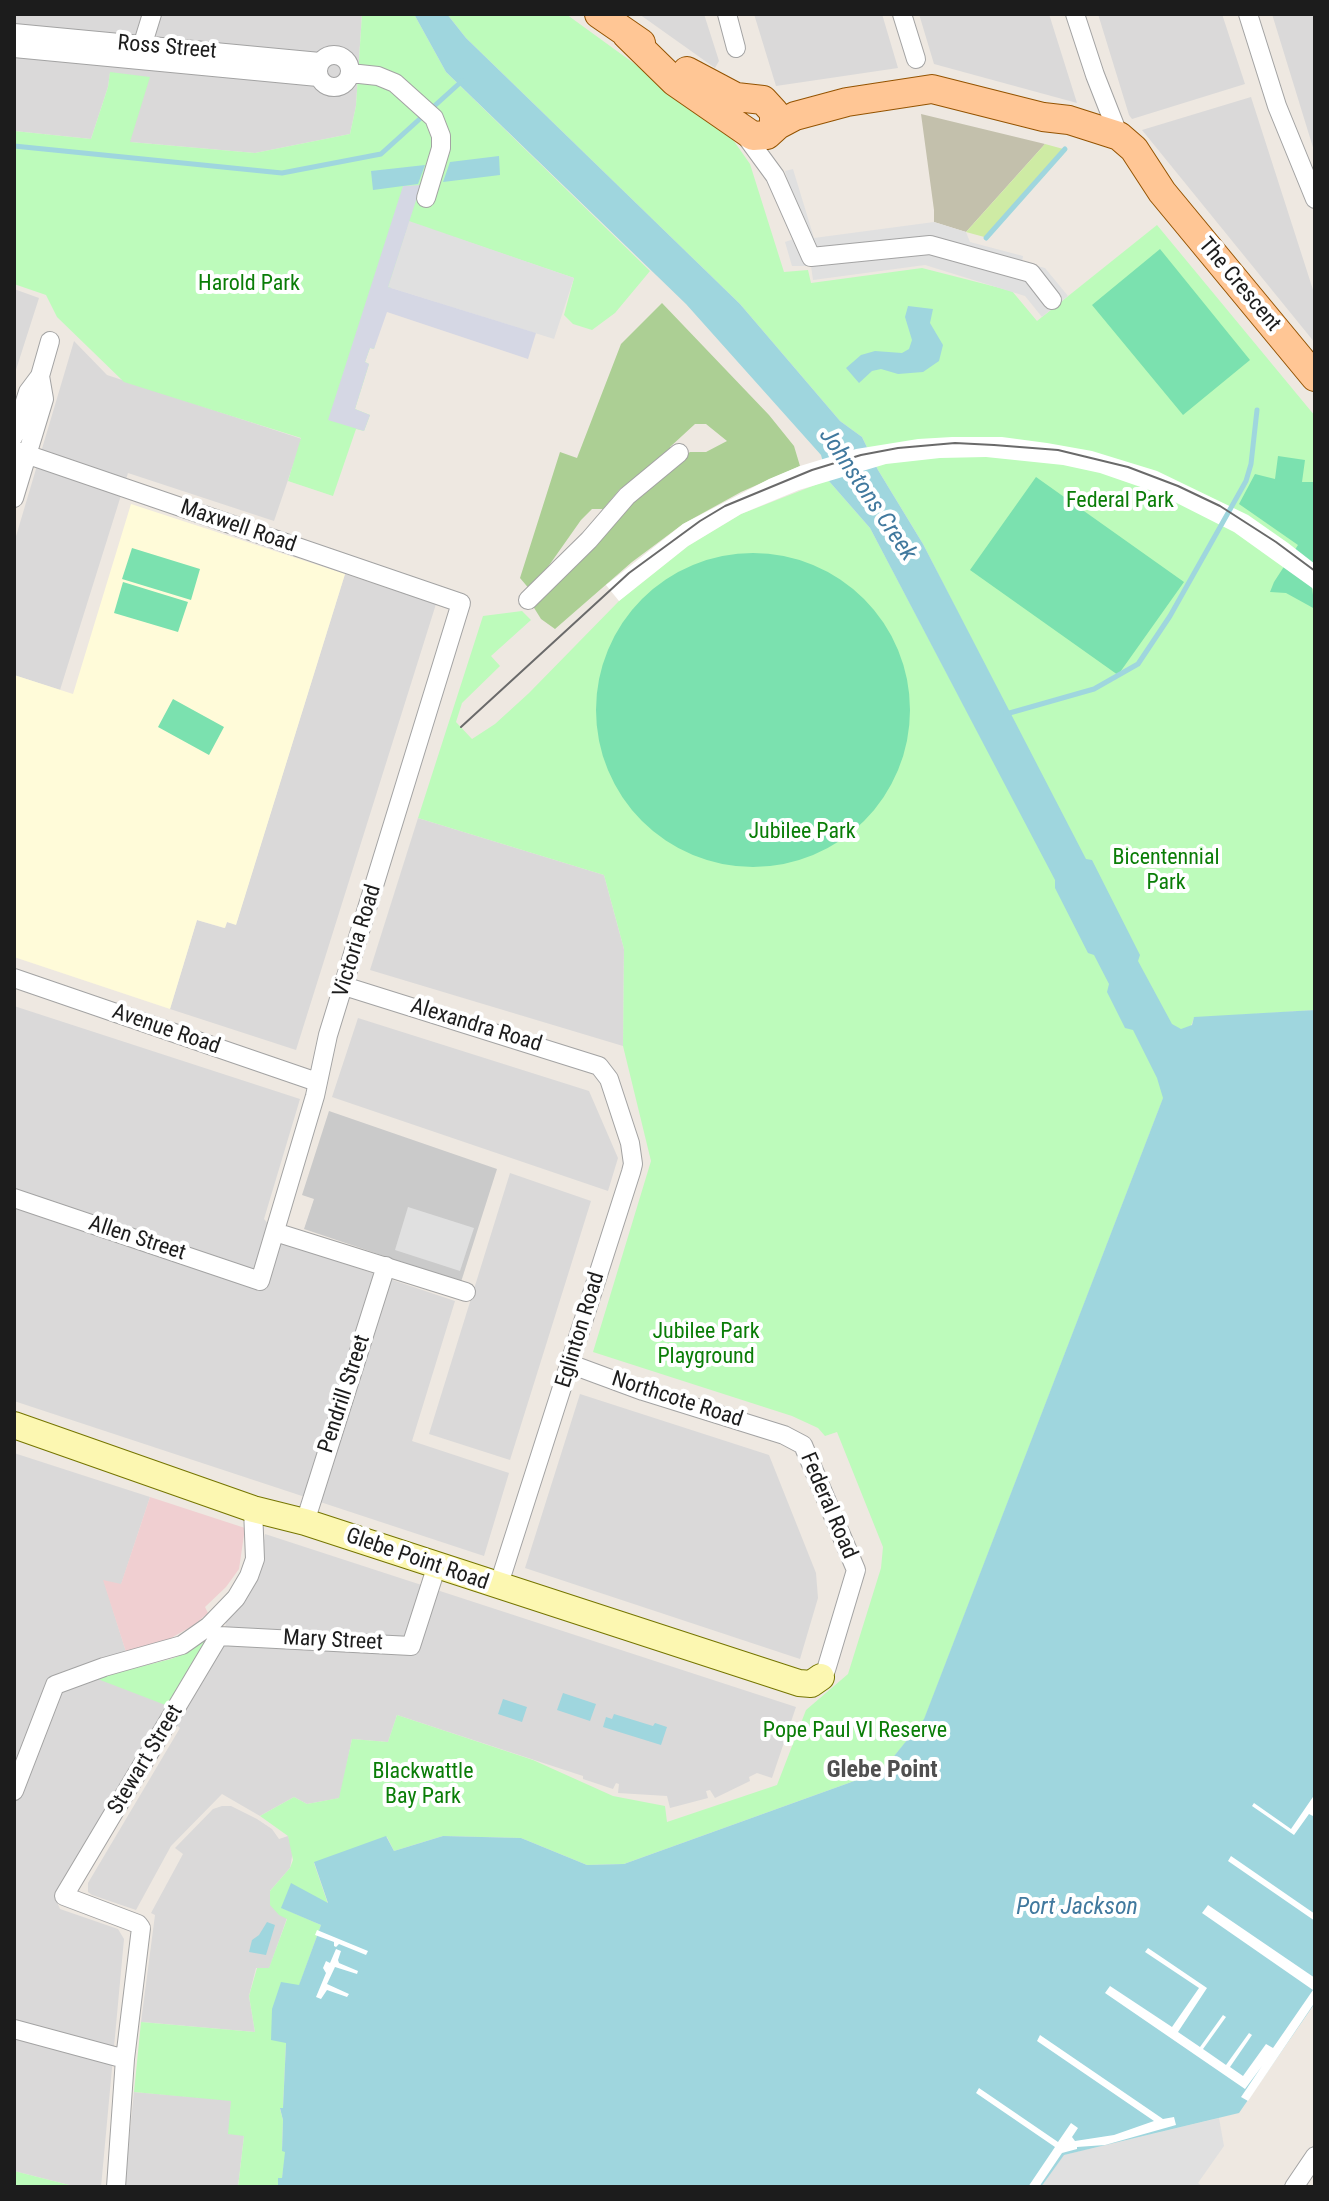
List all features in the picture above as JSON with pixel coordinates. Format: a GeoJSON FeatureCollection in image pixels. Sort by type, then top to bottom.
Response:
{"type":"FeatureCollection","features":[{"type":"Feature","properties":{"kind":"main road","name":"The Crescent"},"geometry":{"type":"LineString","coordinates":[[599,14],[627,35],[711,86],[739,98],[794,103],[847,102]]}},
{"type":"Feature","properties":{"kind":"main road","name":"The Crescent"},"geometry":{"type":"LineString","coordinates":[[627,35],[675,82],[740,128]]}},
{"type":"Feature","properties":{"kind":"main road","name":"The Crescent"},"geometry":{"type":"LineString","coordinates":[[774,128],[795,116],[847,102],[935,90],[1119,136],[1134,149],[1162,192],[1315,377]]}},
{"type":"Feature","properties":{"kind":"main road"},"geometry":{"type":"LineString","coordinates":[[755,98],[767,102],[776,118],[774,128],[761,136],[749,135],[740,128],[737,118],[739,109],[746,101],[755,98]]}},
{"type":"Feature","properties":{"kind":"main road","name":"The Crescent"},"geometry":{"type":"LineString","coordinates":[[1056,118],[1109,145],[1162,192]]}},
{"type":"Feature","properties":{"kind":"street"},"geometry":{"type":"LineString","coordinates":[[140,52],[152,14]]}},
{"type":"Feature","properties":{"kind":"street"},"geometry":{"type":"LineString","coordinates":[[727,14],[736,48]]}},
{"type":"Feature","properties":{"kind":"street"},"geometry":{"type":"LineString","coordinates":[[902,14],[916,59]]}},
{"type":"Feature","properties":{"kind":"street"},"geometry":{"type":"LineString","coordinates":[[1075,14],[1119,136]]}},
{"type":"Feature","properties":{"kind":"street"},"geometry":{"type":"LineString","coordinates":[[1248,14],[1270,87],[1315,199]]}},
{"type":"Feature","properties":{"kind":"street","name":"Ross Street"},"geometry":{"type":"LineString","coordinates":[[14,33],[140,52],[319,69],[328,86],[337,87],[346,82],[350,73],[390,80],[428,112],[441,136],[441,148],[426,198]]}},
{"type":"Feature","properties":{"kind":"street","name":"Ross Street"},"geometry":{"type":"LineString","coordinates":[[14,48],[140,52]]}},
{"type":"Feature","properties":{"kind":"street"},"geometry":{"type":"LineString","coordinates":[[1056,118],[1087,114],[1092,108],[1095,75]]}},
{"type":"Feature","properties":{"kind":"street"},"geometry":{"type":"LineString","coordinates":[[740,128],[773,173],[811,257],[930,245],[1031,273],[1052,300]]}},
{"type":"Feature","properties":{"kind":"street"},"geometry":{"type":"LineString","coordinates":[[774,128],[774,148],[789,182],[790,211]]}},
{"type":"Feature","properties":{"kind":"street"},"geometry":{"type":"LineString","coordinates":[[14,436],[28,392],[40,376],[50,341]]}},
{"type":"Feature","properties":{"kind":"street"},"geometry":{"type":"LineString","coordinates":[[14,498],[21,453],[44,399],[40,376]]}},
{"type":"Feature","properties":{"kind":"street","name":"Maxwell Road"},"geometry":{"type":"LineString","coordinates":[[21,453],[461,603]]}},
{"type":"Feature","properties":{"kind":"street"},"geometry":{"type":"LineString","coordinates":[[528,600],[589,540],[627,496],[679,453]]}},
{"type":"Feature","properties":{"kind":"street","name":"Victoria Road"},"geometry":{"type":"LineString","coordinates":[[260,1281],[328,1035],[461,603]]}},
{"type":"Feature","properties":{"kind":"street","name":"Avenue Road"},"geometry":{"type":"LineString","coordinates":[[14,978],[317,1082]]}},
{"type":"Feature","properties":{"kind":"street","name":"Alexandra Road"},"geometry":{"type":"LineString","coordinates":[[344,986],[590,1062],[605,1072]]}},
{"type":"Feature","properties":{"kind":"street","name":"Eglinton Road"},"geometry":{"type":"LineString","coordinates":[[498,1587],[633,1164],[630,1143],[605,1072]]}},
{"type":"Feature","properties":{"kind":"street","name":"Allen Street"},"geometry":{"type":"LineString","coordinates":[[14,1198],[260,1281]]}},
{"type":"Feature","properties":{"kind":"street"},"geometry":{"type":"LineString","coordinates":[[275,1232],[466,1292]]}},
{"type":"Feature","properties":{"kind":"street","name":"Pendrill Street"},"geometry":{"type":"LineString","coordinates":[[305,1522],[386,1266]]}},
{"type":"Feature","properties":{"kind":"street","name":"Northcote Road"},"geometry":{"type":"LineString","coordinates":[[570,1364],[643,1391],[784,1435]]}},
{"type":"Feature","properties":{"kind":"street","name":"Glebe Point Road"},"geometry":{"type":"LineString","coordinates":[[14,1425],[253,1509],[305,1522],[799,1683],[811,1684],[821,1677]]}},
{"type":"Feature","properties":{"kind":"street","name":"Federal Road"},"geometry":{"type":"LineString","coordinates":[[784,1435],[797,1440],[805,1448],[856,1570],[826,1670],[821,1677]]}},
{"type":"Feature","properties":{"kind":"street"},"geometry":{"type":"LineString","coordinates":[[14,1791],[56,1684],[177,1647],[214,1631],[252,1569],[256,1549],[253,1509]]}},
{"type":"Feature","properties":{"kind":"street","name":"Mary Street"},"geometry":{"type":"LineString","coordinates":[[214,1631],[411,1646],[437,1565]]}},
{"type":"Feature","properties":{"kind":"street","name":"Stewart Street"},"geometry":{"type":"LineString","coordinates":[[125,2059],[141,1927],[64,1896],[214,1631]]}},
{"type":"Feature","properties":{"kind":"street"},"geometry":{"type":"LineString","coordinates":[[14,2029],[125,2059],[116,2187]]}},
{"type":"Feature","properties":{"kind":"street"},"geometry":{"type":"LineString","coordinates":[[1294,2187],[1315,2156]]}},
{"type":"Feature","properties":{"kind":"shaded area"},"geometry":{"type":"Polygon","coordinates":[[[14,14],[362,14],[356,106],[350,134],[255,153],[130,142],[110,73],[91,139],[14,131],[14,14]]]}},
{"type":"Feature","properties":{"kind":"shaded area"},"geometry":{"type":"Polygon","coordinates":[[[639,14],[704,14],[719,61],[715,68],[639,14]]]}},
{"type":"Feature","properties":{"kind":"shaded area"},"geometry":{"type":"Polygon","coordinates":[[[754,14],[882,14],[898,68],[776,86],[754,14]]]}},
{"type":"Feature","properties":{"kind":"shaded area"},"geometry":{"type":"Polygon","coordinates":[[[919,14],[1049,14],[1077,103],[934,64],[919,14]]]}},
{"type":"Feature","properties":{"kind":"shaded area"},"geometry":{"type":"Polygon","coordinates":[[[1098,14],[1222,14],[1245,84],[1132,119],[1098,14]]]}},
{"type":"Feature","properties":{"kind":"shaded area"},"geometry":{"type":"Polygon","coordinates":[[[1272,14],[1315,14],[1315,154],[1272,14]]]}},
{"type":"Feature","properties":{"kind":"shaded area"},"geometry":{"type":"Polygon","coordinates":[[[1251,97],[1315,296],[1315,343],[1142,130],[1251,97]]]}},
{"type":"Feature","properties":{"kind":"shaded area"},"geometry":{"type":"Polygon","coordinates":[[[921,114],[1045,144],[966,232],[934,222],[921,114]]]}},
{"type":"Feature","properties":{"kind":"shaded area"},"geometry":{"type":"Polygon","coordinates":[[[793,169],[814,238],[934,222],[966,232],[970,242],[1023,256],[1022,262],[1045,268],[1068,296],[1042,317],[1025,296],[925,265],[813,280],[811,266],[792,266],[785,242],[802,236],[785,171],[793,169]]]}},
{"type":"Feature","properties":{"kind":"shaded area"},"geometry":{"type":"Polygon","coordinates":[[[421,185],[388,287],[536,333],[528,359],[387,312],[374,349],[370,348],[365,362],[369,364],[355,409],[370,415],[364,431],[328,420],[403,186],[421,185]]]}},
{"type":"Feature","properties":{"kind":"shaded area"},"geometry":{"type":"Polygon","coordinates":[[[409,221],[574,278],[554,339],[388,287],[409,221]]]}},
{"type":"Feature","properties":{"kind":"shaded area"},"geometry":{"type":"Polygon","coordinates":[[[14,289],[39,298],[14,376],[14,289]]]}},
{"type":"Feature","properties":{"kind":"shaded area"},"geometry":{"type":"Polygon","coordinates":[[[74,341],[107,375],[302,439],[274,521],[128,473],[60,690],[14,675],[14,543],[74,341]]]}},
{"type":"Feature","properties":{"kind":"shaded area"},"geometry":{"type":"Polygon","coordinates":[[[131,504],[345,574],[236,925],[227,922],[225,928],[197,920],[170,1009],[14,957],[14,675],[73,694],[131,504]]]}},
{"type":"Feature","properties":{"kind":"shaded area"},"geometry":{"type":"Polygon","coordinates":[[[345,574],[436,604],[296,1050],[170,1009],[197,920],[224,928],[227,922],[236,924],[345,574]]]}},
{"type":"Feature","properties":{"kind":"shaded area"},"geometry":{"type":"Polygon","coordinates":[[[418,818],[604,875],[624,949],[623,1046],[370,970],[418,818]]]}},
{"type":"Feature","properties":{"kind":"shaded area"},"geometry":{"type":"Polygon","coordinates":[[[14,1006],[300,1099],[264,1219],[286,1244],[455,1301],[412,1441],[509,1473],[484,1556],[14,1401],[14,1006]]]}},
{"type":"Feature","properties":{"kind":"shaded area"},"geometry":{"type":"Polygon","coordinates":[[[358,1018],[589,1091],[618,1158],[608,1191],[332,1097],[358,1018]]]}},
{"type":"Feature","properties":{"kind":"shaded area"},"geometry":{"type":"Polygon","coordinates":[[[329,1111],[497,1169],[461,1282],[304,1229],[314,1199],[302,1195],[329,1111]]]}},
{"type":"Feature","properties":{"kind":"shaded area"},"geometry":{"type":"Polygon","coordinates":[[[510,1173],[591,1201],[510,1460],[429,1434],[510,1173]]]}},
{"type":"Feature","properties":{"kind":"shaded area"},"geometry":{"type":"Polygon","coordinates":[[[408,1207],[474,1228],[460,1271],[395,1250],[408,1207]]]}},
{"type":"Feature","properties":{"kind":"shaded area"},"geometry":{"type":"Polygon","coordinates":[[[580,1394],[769,1455],[816,1573],[818,1598],[800,1659],[525,1568],[580,1394]]]}},
{"type":"Feature","properties":{"kind":"shaded area"},"geometry":{"type":"Polygon","coordinates":[[[14,1453],[150,1497],[121,1585],[104,1581],[126,1652],[168,1706],[55,1897],[60,1909],[118,1929],[124,1939],[101,2187],[77,2187],[14,2171],[14,1453]]]}},
{"type":"Feature","properties":{"kind":"shaded area"},"geometry":{"type":"Polygon","coordinates":[[[150,1497],[245,1528],[239,1569],[205,1607],[208,1613],[194,1625],[164,1642],[126,1652],[103,1580],[121,1584],[150,1497]]]}},
{"type":"Feature","properties":{"kind":"shaded area"},"geometry":{"type":"Polygon","coordinates":[[[265,1534],[796,1707],[772,1778],[757,1773],[749,1777],[750,1781],[715,1798],[710,1790],[706,1791],[708,1798],[670,1808],[667,1796],[618,1793],[619,1784],[616,1783],[613,1789],[583,1779],[583,1776],[397,1715],[388,1742],[352,1739],[340,1798],[307,1804],[294,1797],[260,1816],[222,1794],[171,1846],[136,1910],[92,1895],[88,1892],[88,1883],[180,1728],[174,1723],[223,1642],[226,1622],[260,1568],[265,1534]]]}},
{"type":"Feature","properties":{"kind":"shaded area"},"geometry":{"type":"Polygon","coordinates":[[[231,1806],[257,1819],[272,1829],[279,1839],[288,1836],[293,1851],[290,1868],[270,1891],[287,1918],[269,1969],[256,1968],[249,1996],[255,2032],[141,2022],[155,1915],[151,1913],[183,1854],[175,1848],[213,1809],[231,1806]]]}},
{"type":"Feature","properties":{"kind":"shaded area"},"geometry":{"type":"Polygon","coordinates":[[[134,2092],[231,2100],[244,2136],[238,2187],[124,2187],[134,2092]]]}},
{"type":"Feature","properties":{"kind":"shaded area"},"geometry":{"type":"Polygon","coordinates":[[[1219,2118],[1224,2146],[1198,2183],[1203,2187],[1041,2187],[1063,2155],[1219,2118]]]}},
{"type":"Feature","properties":{"kind":"green space","name":"Harold Park"},"geometry":{"type":"Polygon","coordinates":[[[362,14],[414,14],[446,72],[650,271],[615,313],[592,330],[573,324],[564,315],[574,278],[409,222],[374,349],[370,348],[365,362],[369,364],[355,409],[370,415],[364,431],[356,429],[333,496],[288,481],[301,438],[124,382],[57,317],[46,295],[14,284],[14,131],[91,139],[110,72],[150,77],[130,142],[255,153],[350,134],[356,106],[362,14]]]}},
{"type":"Feature","properties":{"kind":"green space"},"geometry":{"type":"Polygon","coordinates":[[[447,14],[566,14],[716,123],[729,134],[750,164],[784,272],[808,270],[811,283],[922,268],[1012,291],[1037,321],[1157,225],[1315,416],[1315,584],[1312,588],[1315,592],[1315,1010],[1194,1018],[924,1720],[882,1771],[624,1864],[587,1865],[521,1838],[443,1836],[394,1851],[387,1837],[314,1863],[328,1904],[282,1908],[321,1925],[299,1986],[271,2039],[286,2042],[283,2108],[280,2109],[283,2120],[282,2150],[286,2151],[282,2178],[278,2178],[278,2187],[238,2187],[244,2136],[228,2134],[231,2101],[134,2092],[141,2022],[255,2032],[249,1996],[257,1968],[269,1968],[287,1919],[270,1905],[270,1891],[293,1860],[288,1836],[260,1816],[294,1797],[307,1804],[339,1798],[352,1739],[388,1742],[397,1715],[533,1760],[613,1796],[665,1806],[667,1822],[777,1785],[806,1710],[848,1674],[881,1568],[883,1547],[837,1432],[825,1436],[818,1428],[792,1416],[593,1352],[651,1161],[623,1046],[624,949],[604,875],[418,818],[483,616],[522,611],[531,620],[491,656],[500,666],[462,703],[456,722],[472,739],[495,724],[529,693],[619,601],[688,546],[741,514],[828,480],[870,528],[1024,819],[1009,713],[923,544],[878,470],[862,437],[840,421],[740,304],[466,38],[447,14]]]}},
{"type":"Feature","properties":{"kind":"green space"},"geometry":{"type":"Polygon","coordinates":[[[1045,144],[1067,150],[988,238],[966,232],[1045,144]]]}},
{"type":"Feature","properties":{"kind":"green space"},"geometry":{"type":"Polygon","coordinates":[[[1160,249],[1250,360],[1183,415],[1092,305],[1160,249]]]}},
{"type":"Feature","properties":{"kind":"green space"},"geometry":{"type":"Polygon","coordinates":[[[662,303],[769,415],[794,446],[800,466],[741,492],[683,524],[632,562],[555,629],[541,619],[531,603],[664,470],[690,452],[706,452],[727,441],[706,424],[695,424],[670,447],[674,452],[620,489],[603,509],[592,509],[581,520],[531,591],[520,578],[560,452],[577,458],[621,344],[662,303]]]}},
{"type":"Feature","properties":{"kind":"green space"},"geometry":{"type":"Polygon","coordinates":[[[1278,456],[1305,460],[1302,482],[1315,482],[1315,584],[1312,588],[1315,609],[1286,593],[1270,592],[1298,545],[1239,504],[1255,474],[1275,479],[1278,456]]]}},
{"type":"Feature","properties":{"kind":"green space"},"geometry":{"type":"Polygon","coordinates":[[[1036,477],[1184,582],[1118,675],[970,570],[1036,477]]]}},
{"type":"Feature","properties":{"kind":"green space"},"geometry":{"type":"Polygon","coordinates":[[[132,548],[200,569],[191,600],[122,579],[132,548]]]}},
{"type":"Feature","properties":{"kind":"green space","name":"Jubilee Park"},"geometry":{"type":"Polygon","coordinates":[[[753,553],[784,556],[813,565],[840,580],[864,599],[883,623],[898,650],[907,679],[910,710],[907,741],[898,770],[883,797],[864,821],[840,840],[813,855],[784,864],[753,867],[722,864],[693,855],[666,840],[642,821],[623,797],[608,770],[599,741],[596,710],[599,679],[608,650],[623,623],[642,599],[666,580],[693,565],[722,556],[753,553]]]}},
{"type":"Feature","properties":{"kind":"green space"},"geometry":{"type":"Polygon","coordinates":[[[123,582],[188,602],[178,632],[114,613],[123,582]]]}},
{"type":"Feature","properties":{"kind":"green space"},"geometry":{"type":"Polygon","coordinates":[[[173,699],[224,727],[209,755],[158,727],[173,699]]]}},
{"type":"Feature","properties":{"kind":"green space"},"geometry":{"type":"Polygon","coordinates":[[[203,1641],[208,1643],[168,1706],[95,1678],[171,1659],[203,1641]]]}},
{"type":"Feature","properties":{"kind":"green space"},"geometry":{"type":"Polygon","coordinates":[[[14,2171],[77,2187],[14,2187],[14,2171]]]}},
{"type":"Feature","properties":{"kind":"water","name":"Port Jackson"},"geometry":{"type":"Polygon","coordinates":[[[414,14],[447,14],[466,38],[740,304],[840,421],[862,437],[878,470],[923,544],[1086,859],[1092,860],[1140,955],[1138,961],[1172,1024],[1181,1029],[1192,1025],[1194,1017],[1315,1010],[1315,2003],[1239,2113],[1064,2155],[1041,2187],[278,2187],[285,2152],[282,2151],[283,2120],[280,2108],[283,2108],[286,2043],[271,2040],[272,2009],[281,1982],[299,1985],[321,1925],[281,1908],[291,1883],[328,1903],[314,1862],[386,1836],[394,1851],[443,1836],[521,1838],[587,1865],[624,1864],[882,1771],[924,1719],[1163,1098],[1157,1078],[1133,1030],[1125,1028],[1107,992],[1109,984],[1094,955],[1088,953],[1055,888],[1055,880],[870,528],[828,480],[821,455],[686,304],[446,72],[414,14]]]}},
{"type":"Feature","properties":{"kind":"water"},"geometry":{"type":"Polygon","coordinates":[[[499,156],[500,175],[443,182],[450,162],[499,156]]]}},
{"type":"Feature","properties":{"kind":"water"},"geometry":{"type":"Polygon","coordinates":[[[425,165],[418,184],[373,190],[371,171],[425,165]]]}},
{"type":"Feature","properties":{"kind":"water"},"geometry":{"type":"Polygon","coordinates":[[[908,306],[933,309],[930,323],[943,345],[939,361],[923,372],[898,374],[881,369],[872,371],[859,383],[846,368],[861,355],[875,351],[902,353],[909,349],[912,340],[905,317],[908,306]]]}},
{"type":"Feature","properties":{"kind":"water"},"geometry":{"type":"Polygon","coordinates":[[[563,1693],[596,1704],[590,1721],[557,1710],[563,1693]]]}},
{"type":"Feature","properties":{"kind":"water"},"geometry":{"type":"Polygon","coordinates":[[[503,1699],[527,1707],[522,1722],[498,1714],[503,1699]]]}},
{"type":"Feature","properties":{"kind":"water"},"geometry":{"type":"Polygon","coordinates":[[[614,1714],[667,1727],[661,1745],[603,1727],[606,1717],[612,1719],[614,1714]]]}},
{"type":"Feature","properties":{"kind":"water"},"geometry":{"type":"Polygon","coordinates":[[[267,1922],[275,1925],[266,1955],[249,1952],[252,1940],[267,1922]]]}},
{"type":"Feature","properties":{"kind":"pier"},"geometry":{"type":"Polygon","coordinates":[[[952,437],[1002,437],[1047,443],[1092,451],[1157,471],[1248,515],[1288,543],[1315,564],[1315,590],[1234,532],[1155,492],[1100,473],[1063,465],[986,457],[886,464],[799,490],[741,514],[688,546],[619,601],[606,585],[683,524],[769,479],[856,449],[952,437]]]}},
{"type":"Feature","properties":{"kind":"pier"},"geometry":{"type":"Polygon","coordinates":[[[1315,1794],[1315,1817],[1309,1814],[1294,1835],[1252,1806],[1254,1803],[1291,1829],[1315,1794]]]}},
{"type":"Feature","properties":{"kind":"pier"},"geometry":{"type":"Polygon","coordinates":[[[1231,1856],[1315,1914],[1315,1921],[1228,1861],[1231,1856]]]}},
{"type":"Feature","properties":{"kind":"pier"},"geometry":{"type":"Polygon","coordinates":[[[1208,1905],[1315,1978],[1315,2002],[1248,2101],[1241,2097],[1262,2066],[1245,2089],[1105,1993],[1110,1986],[1172,2027],[1199,1988],[1145,1952],[1148,1948],[1207,1988],[1178,2032],[1200,2047],[1223,2015],[1226,2017],[1203,2049],[1226,2065],[1249,2033],[1252,2035],[1230,2067],[1243,2076],[1266,2044],[1273,2048],[1313,1990],[1202,1913],[1208,1905]]]}},
{"type":"Feature","properties":{"kind":"pier"},"geometry":{"type":"Polygon","coordinates":[[[317,1930],[368,1951],[366,1955],[339,1944],[336,1947],[334,1942],[315,1935],[317,1930]]]}},
{"type":"Feature","properties":{"kind":"pier"},"geometry":{"type":"Polygon","coordinates":[[[336,1949],[341,1951],[339,1963],[358,1971],[357,1974],[335,1967],[327,1984],[349,1994],[347,1997],[327,1990],[321,1999],[316,1997],[326,1973],[323,1968],[326,1961],[330,1963],[336,1949]]]}},
{"type":"Feature","properties":{"kind":"pier"},"geometry":{"type":"Polygon","coordinates":[[[1040,2035],[1163,2119],[1174,2117],[1176,2125],[1105,2145],[1077,2147],[1062,2153],[1039,2187],[1028,2187],[1055,2147],[976,2093],[979,2088],[1058,2142],[1071,2123],[1078,2128],[1072,2137],[1075,2141],[1114,2135],[1154,2121],[1037,2041],[1040,2035]]]}},
{"type":"Feature","properties":{"kind":"waterway"},"geometry":{"type":"LineString","coordinates":[[431,109],[462,81]]}},
{"type":"Feature","properties":{"kind":"waterway"},"geometry":{"type":"LineString","coordinates":[[14,146],[282,173],[381,154],[423,116]]}},
{"type":"Feature","properties":{"kind":"waterway"},"geometry":{"type":"LineString","coordinates":[[986,238],[1065,149]]}},
{"type":"Feature","properties":{"kind":"waterway"},"geometry":{"type":"LineString","coordinates":[[1006,714],[1094,689],[1138,664],[1170,616],[1246,481],[1257,410]]}},
{"type":"Feature","properties":{"kind":"tram line"},"geometry":{"type":"LineString","coordinates":[[461,727],[629,573],[700,521],[725,506],[812,470],[898,448],[955,443],[1058,450],[1128,467],[1220,506],[1315,571]]}},
{"type":"Feature","properties":{"kind":"district","name":"Glebe Point"},"geometry":{"type":"Point","coordinates":[882,1771]}},
{"type":"Feature","properties":{"kind":"water label","name":"Johnstons Creek"},"geometry":{"type":"Point","coordinates":[867,495]}},
{"type":"Feature","properties":{"kind":"park label","name":"Federal Park"},"geometry":{"type":"Point","coordinates":[1120,501]}},
{"type":"Feature","properties":{"kind":"park label","name":"Bicentennial Park"},"geometry":{"type":"Point","coordinates":[1166,870]}},
{"type":"Feature","properties":{"kind":"park label","name":"Jubilee Park Playground"},"geometry":{"type":"Point","coordinates":[706,1344]}},
{"type":"Feature","properties":{"kind":"park label","name":"Pope Paul VI Reserve"},"geometry":{"type":"Point","coordinates":[855,1731]}},
{"type":"Feature","properties":{"kind":"park label","name":"Blackwattle Bay Park"},"geometry":{"type":"Point","coordinates":[423,1784]}}]}
